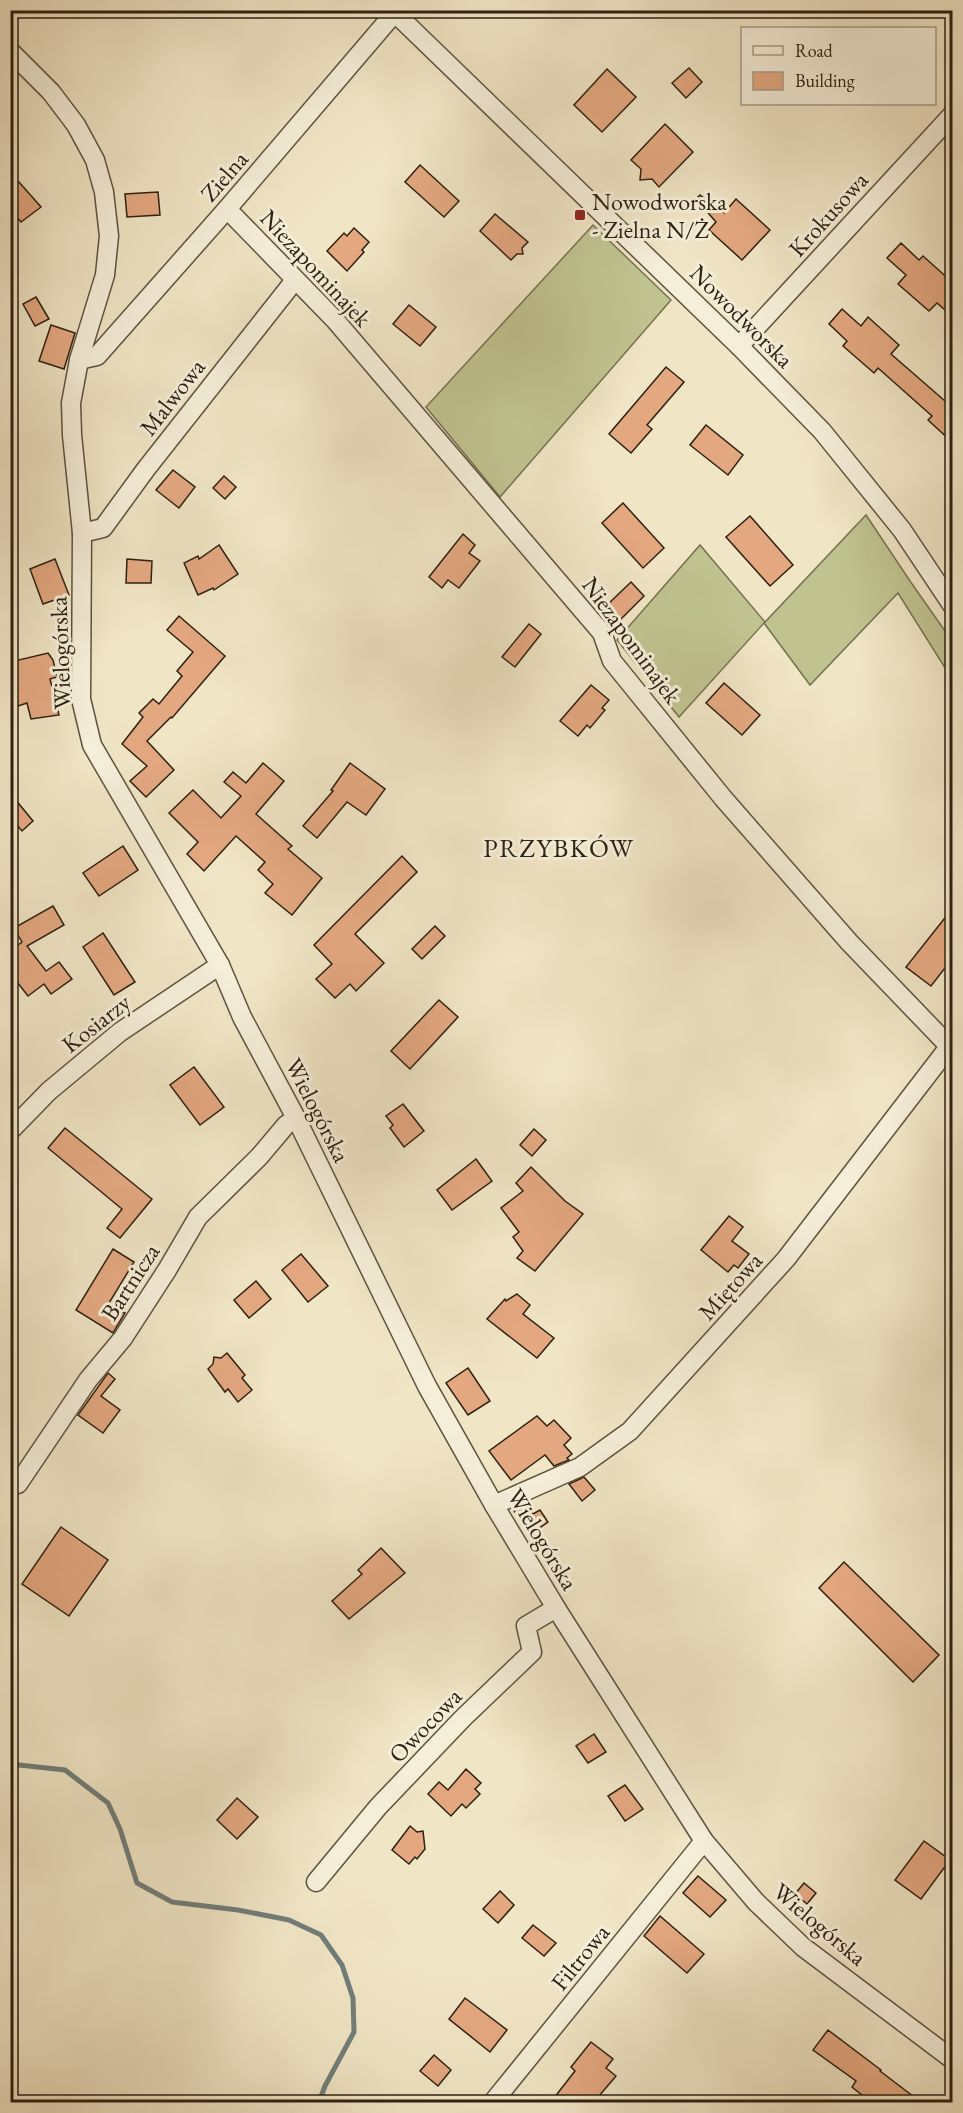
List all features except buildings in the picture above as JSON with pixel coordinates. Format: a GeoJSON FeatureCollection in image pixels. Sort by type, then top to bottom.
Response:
{"type":"FeatureCollection","features":[{"type":"Feature","properties":{"kind":"street","name":"Zielna"},"geometry":{"type":"LineString","coordinates":[[79,360],[97,356],[227,209],[395,11]]}},
{"type":"Feature","properties":{"kind":"street","name":"Nowodworska"},"geometry":{"type":"LineString","coordinates":[[395,11],[739,346],[822,431],[902,530],[952,605]]}},
{"type":"Feature","properties":{"kind":"street","name":"Wielogórska"},"geometry":{"type":"LineString","coordinates":[[10,51],[51,92],[76,125],[95,160],[104,192],[109,236],[105,275],[79,360],[71,403],[82,533],[81,699],[92,745],[220,964],[242,1017],[296,1118],[427,1386],[494,1505],[556,1608],[704,1841],[756,1902],[803,1947],[952,2059]]}},
{"type":"Feature","properties":{"kind":"street","name":"Krokusowa"},"geometry":{"type":"LineString","coordinates":[[739,346],[952,115]]}},
{"type":"Feature","properties":{"kind":"street","name":"Niezapominajek"},"geometry":{"type":"LineString","coordinates":[[227,209],[335,320],[603,633],[612,661],[723,798],[849,942],[951,1045]]}},
{"type":"Feature","properties":{"kind":"street","name":"Malwowa"},"geometry":{"type":"LineString","coordinates":[[82,533],[103,528],[146,469],[295,280]]}},
{"type":"Feature","properties":{"kind":"street","name":"Kosiarzy"},"geometry":{"type":"LineString","coordinates":[[10,1131],[49,1092],[120,1032],[220,964]]}},
{"type":"Feature","properties":{"kind":"street","name":"Miętowa"},"geometry":{"type":"LineString","coordinates":[[494,1505],[580,1467],[630,1431],[786,1259],[951,1045]]}},
{"type":"Feature","properties":{"kind":"street","name":"Bartnicza"},"geometry":{"type":"LineString","coordinates":[[18,1484],[88,1380],[123,1338],[198,1217],[259,1157],[286,1125],[296,1118]]}},
{"type":"Feature","properties":{"kind":"street","name":"Owocowa"},"geometry":{"type":"LineString","coordinates":[[316,1882],[378,1807],[463,1718],[532,1652],[526,1626],[556,1608]]}},
{"type":"Feature","properties":{"kind":"street","name":"Filtrowa"},"geometry":{"type":"LineString","coordinates":[[493,2103],[704,1841]]}},
{"type":"Feature","properties":{"kind":"green space"},"geometry":{"type":"Polygon","coordinates":[[[593,225],[671,300],[500,497],[426,407],[593,225]]]}},
{"type":"Feature","properties":{"kind":"green space"},"geometry":{"type":"Polygon","coordinates":[[[866,515],[952,641],[952,679],[898,593],[810,685],[764,623],[679,717],[617,640],[700,545],[765,622],[866,515]]]}},
{"type":"Feature","properties":{"kind":"waterway"},"geometry":{"type":"LineString","coordinates":[[10,1764],[65,1770],[108,1803],[120,1829],[137,1883],[172,1902],[238,1910],[289,1920],[321,1935],[342,1965],[353,1998],[354,2032],[319,2102]]}},
{"type":"Feature","properties":{"kind":"place","name":"Nowodworska - Zielna N/Ż"},"geometry":{"type":"Point","coordinates":[580,215]}},
{"type":"Feature","properties":{"kind":"district","name":"PRZYBKÓW"},"geometry":{"type":"Point","coordinates":[559,848]}}]}
